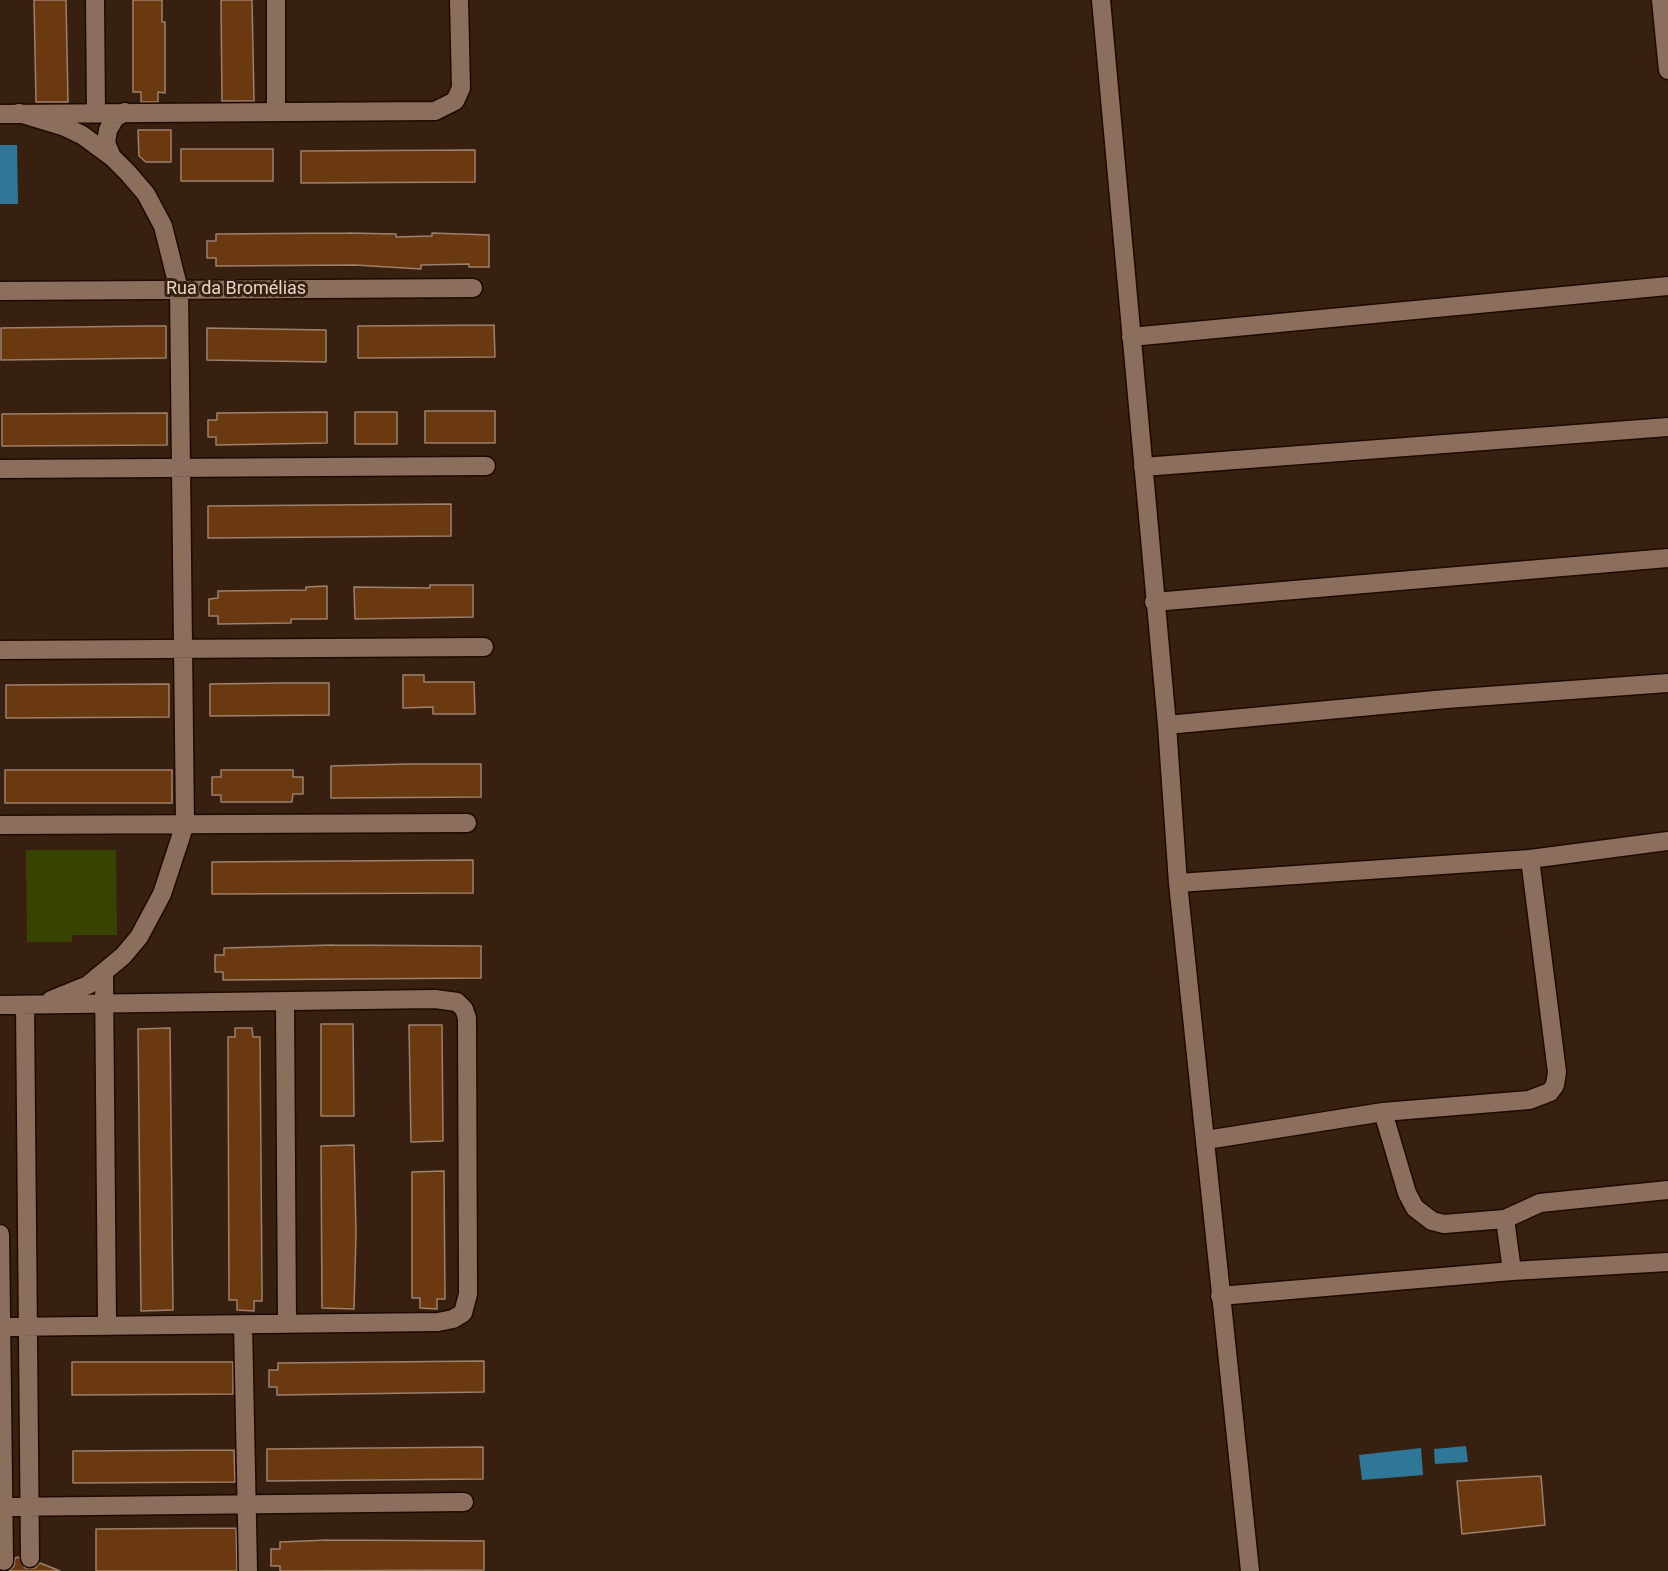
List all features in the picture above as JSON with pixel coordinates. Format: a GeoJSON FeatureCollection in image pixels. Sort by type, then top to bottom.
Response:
{"type":"FeatureCollection","features":[{"type":"Feature","properties":{"kind":"street"},"geometry":{"type":"LineString","coordinates":[[95,0],[96,112]]}},
{"type":"Feature","properties":{"kind":"street"},"geometry":{"type":"LineString","coordinates":[[276,0],[276,110]]}},
{"type":"Feature","properties":{"kind":"street"},"geometry":{"type":"LineString","coordinates":[[0,114],[276,110],[435,111],[455,101],[460,88],[459,0]]}},
{"type":"Feature","properties":{"kind":"street"},"geometry":{"type":"LineString","coordinates":[[1101,0],[1167,725],[1178,883],[1250,1571]]}},
{"type":"Feature","properties":{"kind":"street"},"geometry":{"type":"LineString","coordinates":[[1661,0],[1668,70]]}},
{"type":"Feature","properties":{"kind":"street"},"geometry":{"type":"LineString","coordinates":[[112,157],[106,143],[108,130],[115,118],[125,112]]}},
{"type":"Feature","properties":{"kind":"street"},"geometry":{"type":"LineString","coordinates":[[19,113],[65,127],[112,157],[146,194],[163,226],[179,290],[185,824],[153,914],[123,956],[104,974],[71,994],[25,1005]]}},
{"type":"Feature","properties":{"kind":"street"},"geometry":{"type":"LineString","coordinates":[[1131,337],[1668,286]]}},
{"type":"Feature","properties":{"kind":"street","name":"Rua da Bromélias"},"geometry":{"type":"LineString","coordinates":[[0,291],[473,288]]}},
{"type":"Feature","properties":{"kind":"street"},"geometry":{"type":"LineString","coordinates":[[1143,467],[1668,427]]}},
{"type":"Feature","properties":{"kind":"street"},"geometry":{"type":"LineString","coordinates":[[0,469],[486,466]]}},
{"type":"Feature","properties":{"kind":"street"},"geometry":{"type":"LineString","coordinates":[[1154,602],[1668,558]]}},
{"type":"Feature","properties":{"kind":"street"},"geometry":{"type":"LineString","coordinates":[[0,650],[484,647]]}},
{"type":"Feature","properties":{"kind":"street"},"geometry":{"type":"LineString","coordinates":[[1167,725],[1446,699],[1668,682]]}},
{"type":"Feature","properties":{"kind":"street"},"geometry":{"type":"LineString","coordinates":[[0,825],[466,823]]}},
{"type":"Feature","properties":{"kind":"street"},"geometry":{"type":"LineString","coordinates":[[1178,883],[1530,860],[1668,841]]}},
{"type":"Feature","properties":{"kind":"street"},"geometry":{"type":"LineString","coordinates":[[1206,1140],[1383,1112],[1530,1100],[1550,1092],[1555,1085],[1557,1072],[1530,860]]}},
{"type":"Feature","properties":{"kind":"street"},"geometry":{"type":"LineString","coordinates":[[104,974],[107,1325]]}},
{"type":"Feature","properties":{"kind":"street"},"geometry":{"type":"LineString","coordinates":[[0,1005],[446,999],[457,1002],[464,1009],[467,1029],[466,1309],[453,1319],[438,1322],[1,1327]]}},
{"type":"Feature","properties":{"kind":"street"},"geometry":{"type":"LineString","coordinates":[[285,1002],[287,1324]]}},
{"type":"Feature","properties":{"kind":"street"},"geometry":{"type":"LineString","coordinates":[[25,1005],[30,1558]]}},
{"type":"Feature","properties":{"kind":"street"},"geometry":{"type":"LineString","coordinates":[[1383,1112],[1407,1193],[1415,1208],[1423,1215],[1444,1224],[1505,1219],[1540,1203],[1668,1190]]}},
{"type":"Feature","properties":{"kind":"street"},"geometry":{"type":"LineString","coordinates":[[1505,1219],[1512,1271]]}},
{"type":"Feature","properties":{"kind":"street"},"geometry":{"type":"LineString","coordinates":[[0,1234],[4,1561]]}},
{"type":"Feature","properties":{"kind":"street"},"geometry":{"type":"LineString","coordinates":[[1220,1296],[1512,1271],[1668,1262]]}},
{"type":"Feature","properties":{"kind":"street"},"geometry":{"type":"LineString","coordinates":[[243,1324],[248,1571]]}},
{"type":"Feature","properties":{"kind":"street"},"geometry":{"type":"LineString","coordinates":[[2,1507],[464,1502]]}},
{"type":"Feature","properties":{"kind":"green space"},"geometry":{"type":"Polygon","coordinates":[[[26,850],[116,850],[117,935],[72,935],[72,942],[27,942],[26,850]]]}},
{"type":"Feature","properties":{"kind":"water"},"geometry":{"type":"Polygon","coordinates":[[[0,145],[17,145],[18,204],[0,204],[0,145]]]}},
{"type":"Feature","properties":{"kind":"water"},"geometry":{"type":"Polygon","coordinates":[[[1466,1446],[1468,1462],[1435,1464],[1434,1449],[1466,1446]]]}},
{"type":"Feature","properties":{"kind":"water"},"geometry":{"type":"Polygon","coordinates":[[[1421,1448],[1423,1475],[1362,1480],[1359,1455],[1421,1448]]]}},
{"type":"Feature","properties":{"kind":"building"},"geometry":{"type":"Polygon","coordinates":[[[34,0],[66,0],[68,102],[36,102],[34,0]]]}},
{"type":"Feature","properties":{"kind":"building"},"geometry":{"type":"Polygon","coordinates":[[[133,0],[162,0],[162,22],[165,22],[165,93],[158,92],[158,102],[141,102],[141,92],[133,92],[133,0]]]}},
{"type":"Feature","properties":{"kind":"building"},"geometry":{"type":"Polygon","coordinates":[[[221,0],[252,0],[254,101],[222,101],[221,0]]]}},
{"type":"Feature","properties":{"kind":"building"},"geometry":{"type":"Polygon","coordinates":[[[138,130],[171,130],[171,162],[146,162],[139,156],[138,130]]]}},
{"type":"Feature","properties":{"kind":"building"},"geometry":{"type":"Polygon","coordinates":[[[181,149],[273,149],[273,181],[181,181],[181,149]]]}},
{"type":"Feature","properties":{"kind":"building"},"geometry":{"type":"Polygon","coordinates":[[[475,150],[475,182],[301,183],[301,151],[475,150]]]}},
{"type":"Feature","properties":{"kind":"building"},"geometry":{"type":"Polygon","coordinates":[[[432,233],[489,235],[489,267],[469,267],[469,264],[421,265],[421,269],[355,265],[216,266],[216,258],[207,258],[207,241],[216,241],[216,234],[396,234],[396,237],[432,236],[432,233]]]}},
{"type":"Feature","properties":{"kind":"building"},"geometry":{"type":"Polygon","coordinates":[[[494,325],[495,357],[358,358],[358,326],[494,325]]]}},
{"type":"Feature","properties":{"kind":"building"},"geometry":{"type":"Polygon","coordinates":[[[166,326],[166,358],[1,360],[1,328],[166,326]]]}},
{"type":"Feature","properties":{"kind":"building"},"geometry":{"type":"Polygon","coordinates":[[[207,328],[326,330],[326,362],[207,360],[207,328]]]}},
{"type":"Feature","properties":{"kind":"building"},"geometry":{"type":"Polygon","coordinates":[[[425,411],[495,411],[495,443],[425,443],[425,411]]]}},
{"type":"Feature","properties":{"kind":"building"},"geometry":{"type":"Polygon","coordinates":[[[327,412],[327,443],[216,445],[216,437],[208,437],[208,420],[217,420],[217,413],[327,412]]]}},
{"type":"Feature","properties":{"kind":"building"},"geometry":{"type":"Polygon","coordinates":[[[355,412],[397,412],[397,444],[355,444],[355,412]]]}},
{"type":"Feature","properties":{"kind":"building"},"geometry":{"type":"Polygon","coordinates":[[[167,413],[167,445],[2,446],[2,414],[167,413]]]}},
{"type":"Feature","properties":{"kind":"building"},"geometry":{"type":"Polygon","coordinates":[[[451,504],[451,536],[208,538],[208,506],[451,504]]]}},
{"type":"Feature","properties":{"kind":"building"},"geometry":{"type":"Polygon","coordinates":[[[430,585],[473,585],[473,617],[355,619],[354,587],[430,588],[430,585]]]}},
{"type":"Feature","properties":{"kind":"building"},"geometry":{"type":"Polygon","coordinates":[[[327,586],[327,619],[291,619],[291,623],[218,624],[218,616],[209,616],[209,599],[218,598],[218,591],[306,590],[306,587],[327,586]]]}},
{"type":"Feature","properties":{"kind":"building"},"geometry":{"type":"Polygon","coordinates":[[[403,675],[424,675],[424,682],[474,682],[475,714],[433,714],[433,707],[403,708],[403,675]]]}},
{"type":"Feature","properties":{"kind":"building"},"geometry":{"type":"Polygon","coordinates":[[[329,683],[329,715],[210,716],[210,684],[329,683]]]}},
{"type":"Feature","properties":{"kind":"building"},"geometry":{"type":"Polygon","coordinates":[[[169,684],[169,717],[6,718],[6,685],[169,684]]]}},
{"type":"Feature","properties":{"kind":"building"},"geometry":{"type":"Polygon","coordinates":[[[481,764],[481,797],[331,798],[331,766],[481,764]]]}},
{"type":"Feature","properties":{"kind":"building"},"geometry":{"type":"Polygon","coordinates":[[[5,770],[172,770],[172,803],[5,803],[5,770]]]}},
{"type":"Feature","properties":{"kind":"building"},"geometry":{"type":"Polygon","coordinates":[[[221,770],[293,770],[293,777],[303,777],[303,794],[293,794],[292,802],[221,802],[221,795],[212,795],[212,777],[221,777],[221,770]]]}},
{"type":"Feature","properties":{"kind":"building"},"geometry":{"type":"Polygon","coordinates":[[[473,860],[473,893],[212,894],[212,862],[473,860]]]}},
{"type":"Feature","properties":{"kind":"building"},"geometry":{"type":"Polygon","coordinates":[[[333,945],[481,946],[481,978],[223,980],[223,972],[215,972],[215,955],[224,955],[224,948],[333,945]]]}},
{"type":"Feature","properties":{"kind":"building"},"geometry":{"type":"Polygon","coordinates":[[[321,1024],[353,1024],[354,1116],[321,1116],[321,1024]]]}},
{"type":"Feature","properties":{"kind":"building"},"geometry":{"type":"Polygon","coordinates":[[[409,1025],[442,1025],[443,1141],[411,1142],[409,1025]]]}},
{"type":"Feature","properties":{"kind":"building"},"geometry":{"type":"Polygon","coordinates":[[[170,1028],[173,1310],[141,1311],[138,1029],[170,1028]]]}},
{"type":"Feature","properties":{"kind":"building"},"geometry":{"type":"Polygon","coordinates":[[[235,1028],[252,1028],[253,1037],[260,1037],[262,1301],[254,1301],[254,1311],[237,1310],[237,1300],[229,1300],[228,1037],[235,1037],[235,1028]]]}},
{"type":"Feature","properties":{"kind":"building"},"geometry":{"type":"Polygon","coordinates":[[[354,1145],[356,1233],[354,1309],[322,1308],[321,1146],[354,1145]]]}},
{"type":"Feature","properties":{"kind":"building"},"geometry":{"type":"Polygon","coordinates":[[[444,1171],[445,1299],[437,1299],[437,1309],[420,1308],[420,1298],[412,1298],[412,1172],[444,1171]]]}},
{"type":"Feature","properties":{"kind":"building"},"geometry":{"type":"Polygon","coordinates":[[[484,1361],[484,1392],[277,1395],[277,1387],[269,1387],[269,1370],[278,1370],[278,1363],[484,1361]]]}},
{"type":"Feature","properties":{"kind":"building"},"geometry":{"type":"Polygon","coordinates":[[[72,1362],[233,1362],[233,1394],[72,1395],[72,1362]]]}},
{"type":"Feature","properties":{"kind":"building"},"geometry":{"type":"Polygon","coordinates":[[[483,1447],[483,1479],[267,1481],[267,1449],[483,1447]]]}},
{"type":"Feature","properties":{"kind":"building"},"geometry":{"type":"Polygon","coordinates":[[[234,1450],[235,1482],[73,1483],[73,1451],[234,1450]]]}},
{"type":"Feature","properties":{"kind":"building"},"geometry":{"type":"Polygon","coordinates":[[[1541,1476],[1545,1525],[1462,1534],[1457,1481],[1541,1476]]]}},
{"type":"Feature","properties":{"kind":"building"},"geometry":{"type":"Polygon","coordinates":[[[236,1528],[237,1571],[96,1571],[96,1529],[236,1528]]]}},
{"type":"Feature","properties":{"kind":"building"},"geometry":{"type":"Polygon","coordinates":[[[484,1541],[484,1570],[280,1571],[280,1566],[271,1566],[271,1549],[280,1549],[280,1542],[484,1541]]]}},
{"type":"Feature","properties":{"kind":"building"},"geometry":{"type":"Polygon","coordinates":[[[19,1557],[25,1568],[35,1568],[40,1563],[60,1571],[9,1571],[14,1566],[15,1558],[19,1557]]]}}]}
